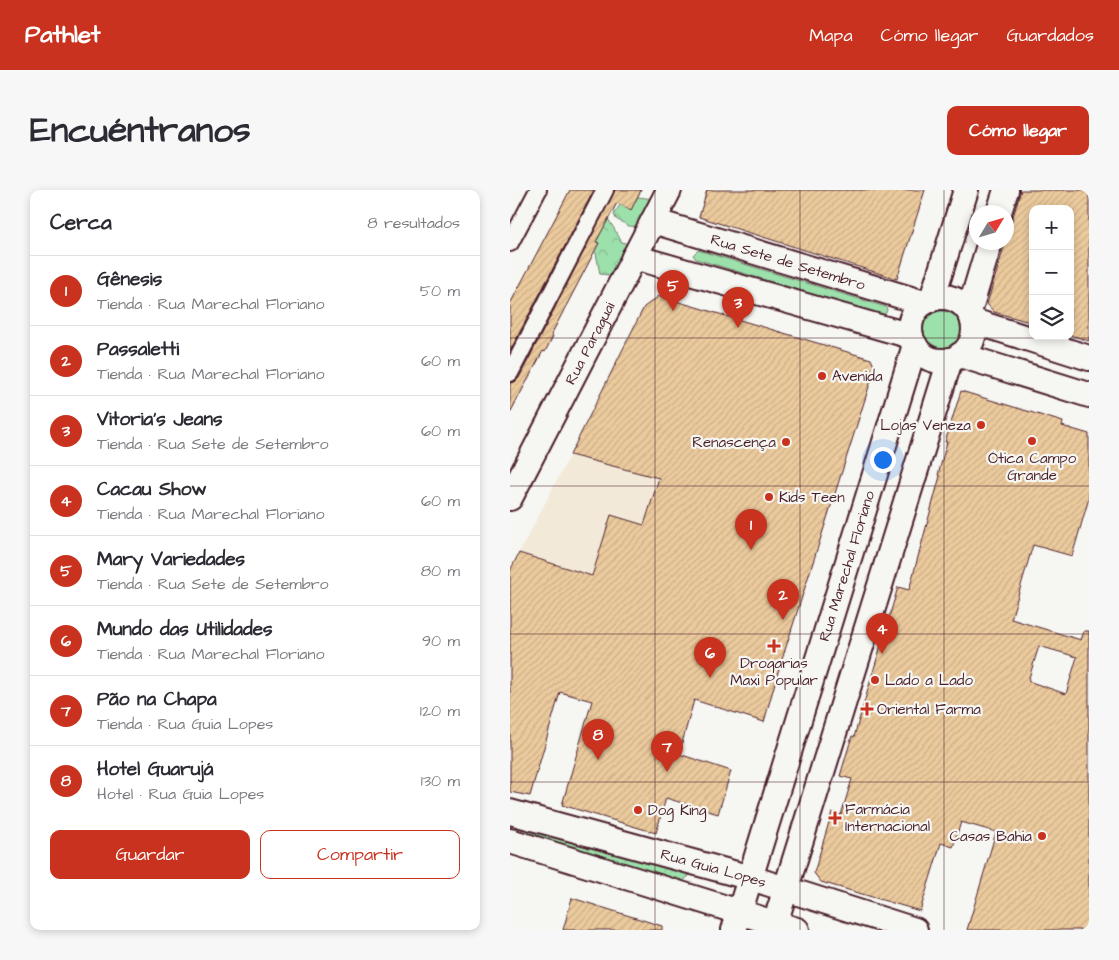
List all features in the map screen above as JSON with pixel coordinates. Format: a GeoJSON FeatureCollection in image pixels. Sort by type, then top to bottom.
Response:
{"type":"FeatureCollection","features":[{"type":"Feature","properties":{"kind":"main road","name":"Rua Paraguai"},"geometry":{"type":"LineString","coordinates":[[510,498],[669,190]]}},
{"type":"Feature","properties":{"kind":"main road"},"geometry":{"type":"LineString","coordinates":[[928,301],[966,190]]}},
{"type":"Feature","properties":{"kind":"main road"},"geometry":{"type":"LineString","coordinates":[[1001,205],[1006,190]]}},
{"type":"Feature","properties":{"kind":"main road","name":"Rua Sete de Setembro"},"geometry":{"type":"LineString","coordinates":[[653,221],[928,301]]}},
{"type":"Feature","properties":{"kind":"main road"},"geometry":{"type":"LineString","coordinates":[[988,250],[971,316],[974,332],[972,341],[966,351],[955,358],[944,361],[924,356],[913,341],[912,319],[915,312],[928,301],[944,297],[960,303],[971,316],[1089,358]]}},
{"type":"Feature","properties":{"kind":"main road"},"geometry":{"type":"LineString","coordinates":[[634,257],[913,341]]}},
{"type":"Feature","properties":{"kind":"main road","name":"Rua Marechal Floriano"},"geometry":{"type":"LineString","coordinates":[[737,921],[913,341]]}},
{"type":"Feature","properties":{"kind":"main road"},"geometry":{"type":"LineString","coordinates":[[955,358],[1089,395]]}},
{"type":"Feature","properties":{"kind":"main road"},"geometry":{"type":"LineString","coordinates":[[510,841],[737,921],[781,928],[786,890],[955,358]]}},
{"type":"Feature","properties":{"kind":"main road","name":"Rua Guia Lopes"},"geometry":{"type":"LineString","coordinates":[[510,812],[751,878],[915,930]]}},
{"type":"Feature","properties":{"kind":"street"},"geometry":{"type":"LineString","coordinates":[[510,243],[538,190]]}},
{"type":"Feature","properties":{"kind":"street"},"geometry":{"type":"LineString","coordinates":[[510,373],[605,190]]}},
{"type":"Feature","properties":{"kind":"shaded area"},"geometry":{"type":"Polygon","coordinates":[[[570,455],[706,490],[701,505],[654,492],[644,525],[611,515],[592,576],[519,553],[570,455]]]}},
{"type":"Feature","properties":{"kind":"green space"},"geometry":{"type":"Polygon","coordinates":[[[630,196],[654,199],[643,227],[629,226],[616,219],[614,214],[630,196]]]}},
{"type":"Feature","properties":{"kind":"green space"},"geometry":{"type":"Polygon","coordinates":[[[594,211],[607,217],[622,242],[631,245],[618,273],[600,274],[596,253],[585,245],[594,211]]]}},
{"type":"Feature","properties":{"kind":"green space"},"geometry":{"type":"Polygon","coordinates":[[[698,250],[886,307],[887,310],[885,315],[882,315],[696,259],[693,255],[698,250]]]}},
{"type":"Feature","properties":{"kind":"green space"},"geometry":{"type":"Polygon","coordinates":[[[942,311],[955,317],[961,330],[955,343],[942,349],[929,343],[923,330],[929,317],[942,311]]]}},
{"type":"Feature","properties":{"kind":"green space"},"geometry":{"type":"Polygon","coordinates":[[[530,826],[683,863],[689,876],[678,885],[592,857],[576,846],[567,847],[524,835],[530,826]]]}},
{"type":"Feature","properties":{"kind":"building"},"geometry":{"type":"Polygon","coordinates":[[[570,190],[594,190],[510,351],[510,304],[570,190]]]}},
{"type":"Feature","properties":{"kind":"building"},"geometry":{"type":"Polygon","coordinates":[[[615,190],[641,190],[631,210],[617,203],[596,242],[599,243],[551,335],[553,336],[545,352],[543,351],[510,413],[510,383],[515,382],[519,378],[615,190]]]}},
{"type":"Feature","properties":{"kind":"building"},"geometry":{"type":"Polygon","coordinates":[[[707,190],[925,190],[897,279],[699,217],[707,190]]]}},
{"type":"Feature","properties":{"kind":"building"},"geometry":{"type":"Polygon","coordinates":[[[1021,190],[1089,190],[1089,341],[1074,336],[1074,205],[1029,205],[1029,322],[994,312],[987,304],[1003,250],[1014,250],[1014,213],[1021,190]]]}},
{"type":"Feature","properties":{"kind":"building"},"geometry":{"type":"Polygon","coordinates":[[[659,296],[871,359],[875,368],[778,672],[764,722],[694,700],[679,754],[731,771],[718,814],[666,798],[656,833],[562,805],[592,701],[560,692],[530,796],[510,792],[510,571],[519,553],[592,576],[611,515],[644,525],[659,478],[570,455],[644,307],[659,296]]]}},
{"type":"Feature","properties":{"kind":"building"},"geometry":{"type":"Polygon","coordinates":[[[961,391],[1063,422],[1062,426],[1089,434],[1089,498],[1072,556],[1033,545],[1011,619],[1081,640],[1084,631],[1089,631],[1089,930],[967,930],[996,832],[961,822],[953,847],[941,843],[920,911],[821,882],[814,873],[832,812],[841,815],[852,779],[840,776],[852,736],[854,737],[898,587],[909,590],[940,476],[938,475],[947,442],[945,442],[961,391]],[[1039,646],[1028,681],[1066,694],[1077,657],[1039,646]]]}},
{"type":"Feature","properties":{"kind":"building"},"geometry":{"type":"Polygon","coordinates":[[[572,898],[662,926],[662,930],[563,930],[572,898]]]}},
{"type":"Feature","properties":{"kind":"place","name":"Mary Variedades"},"geometry":{"type":"Point","coordinates":[673,311]}},
{"type":"Feature","properties":{"kind":"place","name":"Vitoria's Jeans"},"geometry":{"type":"Point","coordinates":[738,328]}},
{"type":"Feature","properties":{"kind":"place","name":"Avenida"},"geometry":{"type":"Point","coordinates":[822,376]}},
{"type":"Feature","properties":{"kind":"place","name":"Lojas Veneza"},"geometry":{"type":"Point","coordinates":[981,425]}},
{"type":"Feature","properties":{"kind":"place","name":"Ótica Campo Grande"},"geometry":{"type":"Point","coordinates":[1032,441]}},
{"type":"Feature","properties":{"kind":"place","name":"Renascença"},"geometry":{"type":"Point","coordinates":[786,442]}},
{"type":"Feature","properties":{"kind":"place","name":"Kids Teen"},"geometry":{"type":"Point","coordinates":[769,497]}},
{"type":"Feature","properties":{"kind":"place","name":"Gênesis"},"geometry":{"type":"Point","coordinates":[751,550]}},
{"type":"Feature","properties":{"kind":"place","name":"Passaletti"},"geometry":{"type":"Point","coordinates":[783,620]}},
{"type":"Feature","properties":{"kind":"place","name":"Drogarias Maxi Popular"},"geometry":{"type":"Point","coordinates":[774,646]}},
{"type":"Feature","properties":{"kind":"place","name":"Cacau Show"},"geometry":{"type":"Point","coordinates":[882,654]}},
{"type":"Feature","properties":{"kind":"place","name":"Mundo das Utilidades"},"geometry":{"type":"Point","coordinates":[710,678]}},
{"type":"Feature","properties":{"kind":"place","name":"Lado a Lado"},"geometry":{"type":"Point","coordinates":[875,680]}},
{"type":"Feature","properties":{"kind":"place","name":"Oriental Farma"},"geometry":{"type":"Point","coordinates":[867,709]}},
{"type":"Feature","properties":{"kind":"place","name":"Hotel Guarujá"},"geometry":{"type":"Point","coordinates":[598,760]}},
{"type":"Feature","properties":{"kind":"place","name":"Pão na Chapa"},"geometry":{"type":"Point","coordinates":[667,772]}},
{"type":"Feature","properties":{"kind":"place","name":"Dog King"},"geometry":{"type":"Point","coordinates":[638,810]}},
{"type":"Feature","properties":{"kind":"place","name":"Farmácia Internacional"},"geometry":{"type":"Point","coordinates":[835,818]}},
{"type":"Feature","properties":{"kind":"place","name":"Casas Bahia"},"geometry":{"type":"Point","coordinates":[1042,836]}}]}
